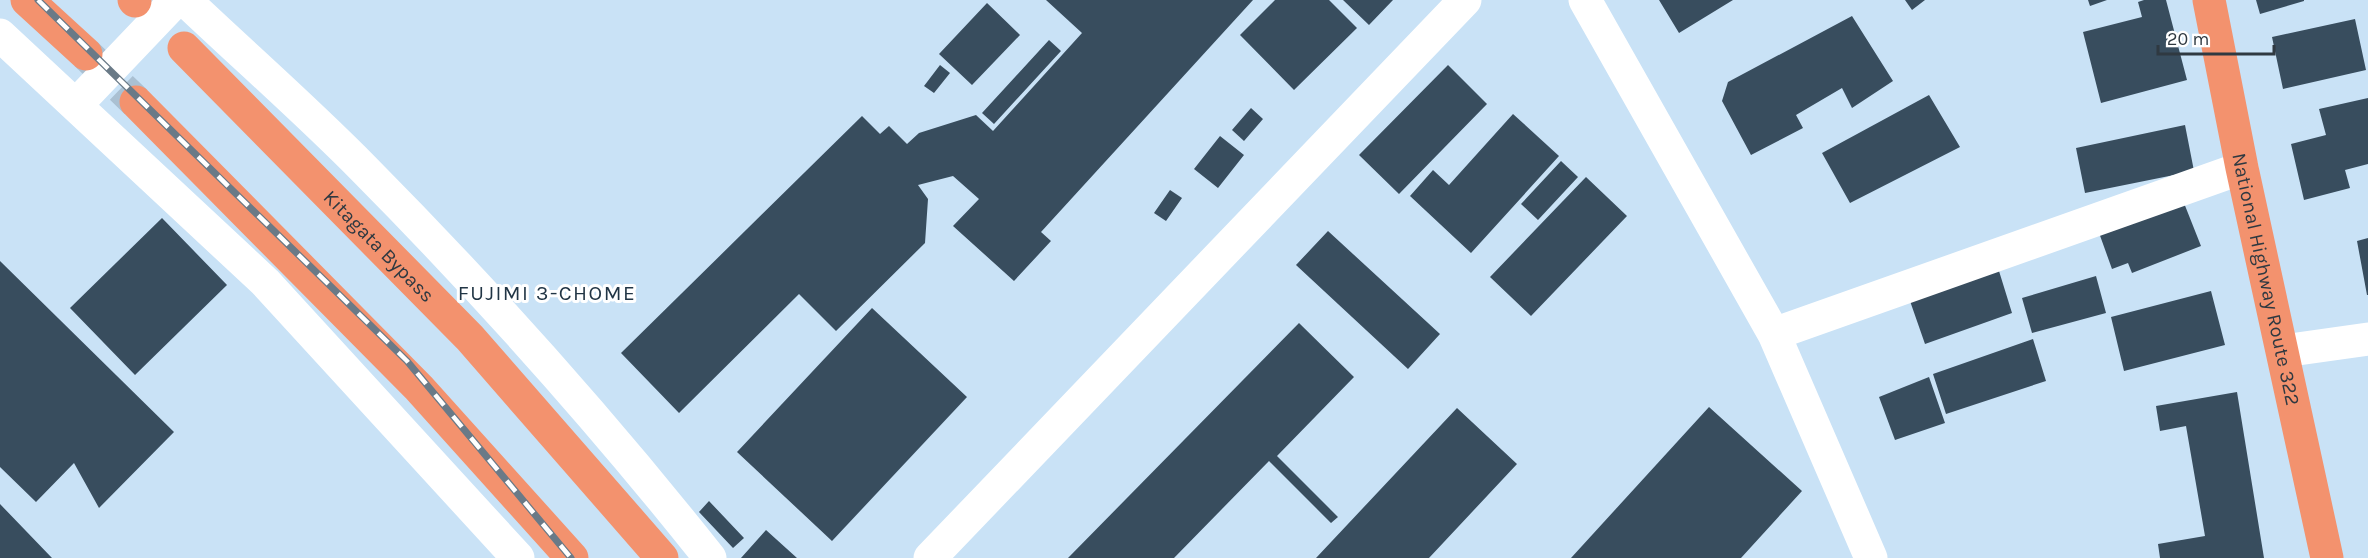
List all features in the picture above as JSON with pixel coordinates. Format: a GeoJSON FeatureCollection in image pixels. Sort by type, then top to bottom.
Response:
{"type":"FeatureCollection","features":[{"type":"Feature","properties":{"kind":"highway"},"geometry":{"type":"LineString","coordinates":[[27,0],[86,54]]}},
{"type":"Feature","properties":{"kind":"highway","name":"National Highway Route 322"},"geometry":{"type":"LineString","coordinates":[[2209,0],[2242,168],[2327,558]]}},
{"type":"Feature","properties":{"kind":"highway","name":"Kitagata Bypass"},"geometry":{"type":"LineString","coordinates":[[184,48],[470,338],[662,558]]}},
{"type":"Feature","properties":{"kind":"highway"},"geometry":{"type":"LineString","coordinates":[[136,102],[419,388],[572,558]]}},
{"type":"Feature","properties":{"kind":"street"},"geometry":{"type":"LineString","coordinates":[[76,105],[176,0]]}},
{"type":"Feature","properties":{"kind":"street"},"geometry":{"type":"LineString","coordinates":[[185,0],[362,168],[509,321],[651,484],[710,558]]}},
{"type":"Feature","properties":{"kind":"street"},"geometry":{"type":"LineString","coordinates":[[930,558],[1465,0]]}},
{"type":"Feature","properties":{"kind":"street"},"geometry":{"type":"LineString","coordinates":[[1585,0],[1774,334],[1871,558]]}},
{"type":"Feature","properties":{"kind":"street"},"geometry":{"type":"LineString","coordinates":[[0,34],[265,282],[486,520],[518,558]]}},
{"type":"Feature","properties":{"kind":"street"},"geometry":{"type":"LineString","coordinates":[[1774,334],[2242,168]]}},
{"type":"Feature","properties":{"kind":"street"},"geometry":{"type":"LineString","coordinates":[[2283,351],[2368,339]]}},
{"type":"Feature","properties":{"kind":"building"},"geometry":{"type":"Polygon","coordinates":[[[1046,0],[1253,0],[1041,232],[1051,241],[1014,281],[953,226],[979,199],[953,176],[918,185],[928,199],[925,243],[836,331],[799,294],[679,413],[621,353],[862,116],[880,134],[889,126],[907,144],[919,133],[976,115],[993,131],[1082,33],[1046,0]]]}},
{"type":"Feature","properties":{"kind":"building"},"geometry":{"type":"Polygon","coordinates":[[[1275,0],[1329,0],[1357,28],[1294,90],[1240,35],[1275,0]]]}},
{"type":"Feature","properties":{"kind":"building"},"geometry":{"type":"Polygon","coordinates":[[[1343,0],[1393,0],[1369,25],[1343,0]]]}},
{"type":"Feature","properties":{"kind":"building"},"geometry":{"type":"Polygon","coordinates":[[[1659,0],[1733,0],[1679,33],[1659,0]]]}},
{"type":"Feature","properties":{"kind":"building"},"geometry":{"type":"Polygon","coordinates":[[[1905,0],[1925,0],[1912,10],[1905,0]]]}},
{"type":"Feature","properties":{"kind":"building"},"geometry":{"type":"Polygon","coordinates":[[[2088,0],[2107,0],[2090,6],[2088,0]]]}},
{"type":"Feature","properties":{"kind":"building"},"geometry":{"type":"Polygon","coordinates":[[[2166,0],[2187,80],[2101,103],[2083,32],[2142,17],[2138,2],[2166,0]]]}},
{"type":"Feature","properties":{"kind":"building"},"geometry":{"type":"Polygon","coordinates":[[[2256,0],[2304,0],[2304,1],[2260,14],[2256,0]]]}},
{"type":"Feature","properties":{"kind":"building"},"geometry":{"type":"Polygon","coordinates":[[[987,3],[1020,35],[972,85],[939,54],[987,3]]]}},
{"type":"Feature","properties":{"kind":"building"},"geometry":{"type":"Polygon","coordinates":[[[1852,16],[1893,81],[1852,108],[1842,88],[1796,115],[1803,128],[1751,155],[1722,101],[1728,82],[1852,16]]]}},
{"type":"Feature","properties":{"kind":"building"},"geometry":{"type":"Polygon","coordinates":[[[2355,19],[2366,70],[2283,89],[2272,37],[2355,19]]]}},
{"type":"Feature","properties":{"kind":"building"},"geometry":{"type":"Polygon","coordinates":[[[1049,40],[1061,51],[994,124],[982,113],[1049,40]]]}},
{"type":"Feature","properties":{"kind":"building"},"geometry":{"type":"Polygon","coordinates":[[[940,65],[950,73],[934,93],[924,86],[940,65]]]}},
{"type":"Feature","properties":{"kind":"building"},"geometry":{"type":"Polygon","coordinates":[[[1448,65],[1487,104],[1399,194],[1359,155],[1448,65]]]}},
{"type":"Feature","properties":{"kind":"building"},"geometry":{"type":"Polygon","coordinates":[[[1929,95],[1960,147],[1850,203],[1822,153],[1929,95]]]}},
{"type":"Feature","properties":{"kind":"building"},"geometry":{"type":"Polygon","coordinates":[[[2368,98],[2368,164],[2345,170],[2350,188],[2304,200],[2291,144],[2326,135],[2319,109],[2368,98]]]}},
{"type":"Feature","properties":{"kind":"building"},"geometry":{"type":"Polygon","coordinates":[[[1251,108],[1263,119],[1244,141],[1232,130],[1251,108]]]}},
{"type":"Feature","properties":{"kind":"building"},"geometry":{"type":"Polygon","coordinates":[[[1513,114],[1559,156],[1471,253],[1410,196],[1433,170],[1449,185],[1513,114]]]}},
{"type":"Feature","properties":{"kind":"building"},"geometry":{"type":"Polygon","coordinates":[[[2185,125],[2194,171],[2085,193],[2076,148],[2185,125]]]}},
{"type":"Feature","properties":{"kind":"building"},"geometry":{"type":"Polygon","coordinates":[[[1220,136],[1244,155],[1218,188],[1194,169],[1220,136]]]}},
{"type":"Feature","properties":{"kind":"building"},"geometry":{"type":"Polygon","coordinates":[[[1561,161],[1578,177],[1538,220],[1521,204],[1561,161]]]}},
{"type":"Feature","properties":{"kind":"building"},"geometry":{"type":"Polygon","coordinates":[[[1586,177],[1627,216],[1531,316],[1490,277],[1586,177]]]}},
{"type":"Feature","properties":{"kind":"building"},"geometry":{"type":"Polygon","coordinates":[[[1170,190],[1182,198],[1166,221],[1154,213],[1170,190]]]}},
{"type":"Feature","properties":{"kind":"building"},"geometry":{"type":"Polygon","coordinates":[[[2182,198],[2201,246],[2132,273],[2128,263],[2112,269],[2098,230],[2182,198]]]}},
{"type":"Feature","properties":{"kind":"building"},"geometry":{"type":"Polygon","coordinates":[[[162,218],[227,285],[135,375],[70,308],[162,218]]]}},
{"type":"Feature","properties":{"kind":"building"},"geometry":{"type":"Polygon","coordinates":[[[1328,231],[1440,334],[1408,369],[1296,265],[1328,231]]]}},
{"type":"Feature","properties":{"kind":"building"},"geometry":{"type":"Polygon","coordinates":[[[2368,238],[2368,295],[2367,295],[2357,241],[2368,238]]]}},
{"type":"Feature","properties":{"kind":"building"},"geometry":{"type":"Polygon","coordinates":[[[0,261],[174,432],[99,508],[74,463],[36,502],[0,467],[0,261]]]}},
{"type":"Feature","properties":{"kind":"building"},"geometry":{"type":"Polygon","coordinates":[[[1999,271],[2012,313],[1925,344],[1910,301],[1999,271]]]}},
{"type":"Feature","properties":{"kind":"building"},"geometry":{"type":"Polygon","coordinates":[[[2096,276],[2106,313],[2032,333],[2022,298],[2096,276]]]}},
{"type":"Feature","properties":{"kind":"building"},"geometry":{"type":"Polygon","coordinates":[[[2211,291],[2225,345],[2124,371],[2111,317],[2211,291]]]}},
{"type":"Feature","properties":{"kind":"building"},"geometry":{"type":"Polygon","coordinates":[[[872,308],[967,397],[832,541],[737,452],[872,308]]]}},
{"type":"Feature","properties":{"kind":"building"},"geometry":{"type":"Polygon","coordinates":[[[1299,323],[1354,377],[1277,456],[1338,517],[1331,523],[1269,461],[1174,558],[1068,558],[1299,323]]]}},
{"type":"Feature","properties":{"kind":"building"},"geometry":{"type":"Polygon","coordinates":[[[2033,339],[2046,381],[1946,414],[1933,374],[2033,339]]]}},
{"type":"Feature","properties":{"kind":"building"},"geometry":{"type":"Polygon","coordinates":[[[1929,377],[1945,423],[1895,440],[1879,397],[1929,377]]]}},
{"type":"Feature","properties":{"kind":"building"},"geometry":{"type":"Polygon","coordinates":[[[2237,392],[2264,558],[2160,558],[2158,544],[2205,536],[2186,426],[2160,431],[2156,406],[2237,392]]]}},
{"type":"Feature","properties":{"kind":"building"},"geometry":{"type":"Polygon","coordinates":[[[1709,407],[1802,491],[1741,558],[1571,558],[1709,407]]]}},
{"type":"Feature","properties":{"kind":"building"},"geometry":{"type":"Polygon","coordinates":[[[1457,408],[1517,464],[1429,558],[1316,558],[1457,408]]]}},
{"type":"Feature","properties":{"kind":"building"},"geometry":{"type":"Polygon","coordinates":[[[709,501],[744,538],[733,548],[699,512],[709,501]]]}},
{"type":"Feature","properties":{"kind":"building"},"geometry":{"type":"Polygon","coordinates":[[[0,504],[52,558],[0,558],[0,504]]]}},
{"type":"Feature","properties":{"kind":"building"},"geometry":{"type":"Polygon","coordinates":[[[766,530],[797,558],[741,558],[766,530]]]}},
{"type":"Feature","properties":{"kind":"tunnel"},"geometry":{"type":"LineString","coordinates":[[86,54],[136,102]]}},
{"type":"Feature","properties":{"kind":"railway"},"geometry":{"type":"LineString","coordinates":[[38,0],[407,361],[571,558]]}},
{"type":"Feature","properties":{"kind":"district","name":"FUJIMI 3-CHOME"},"geometry":{"type":"Point","coordinates":[547,293]}}]}
